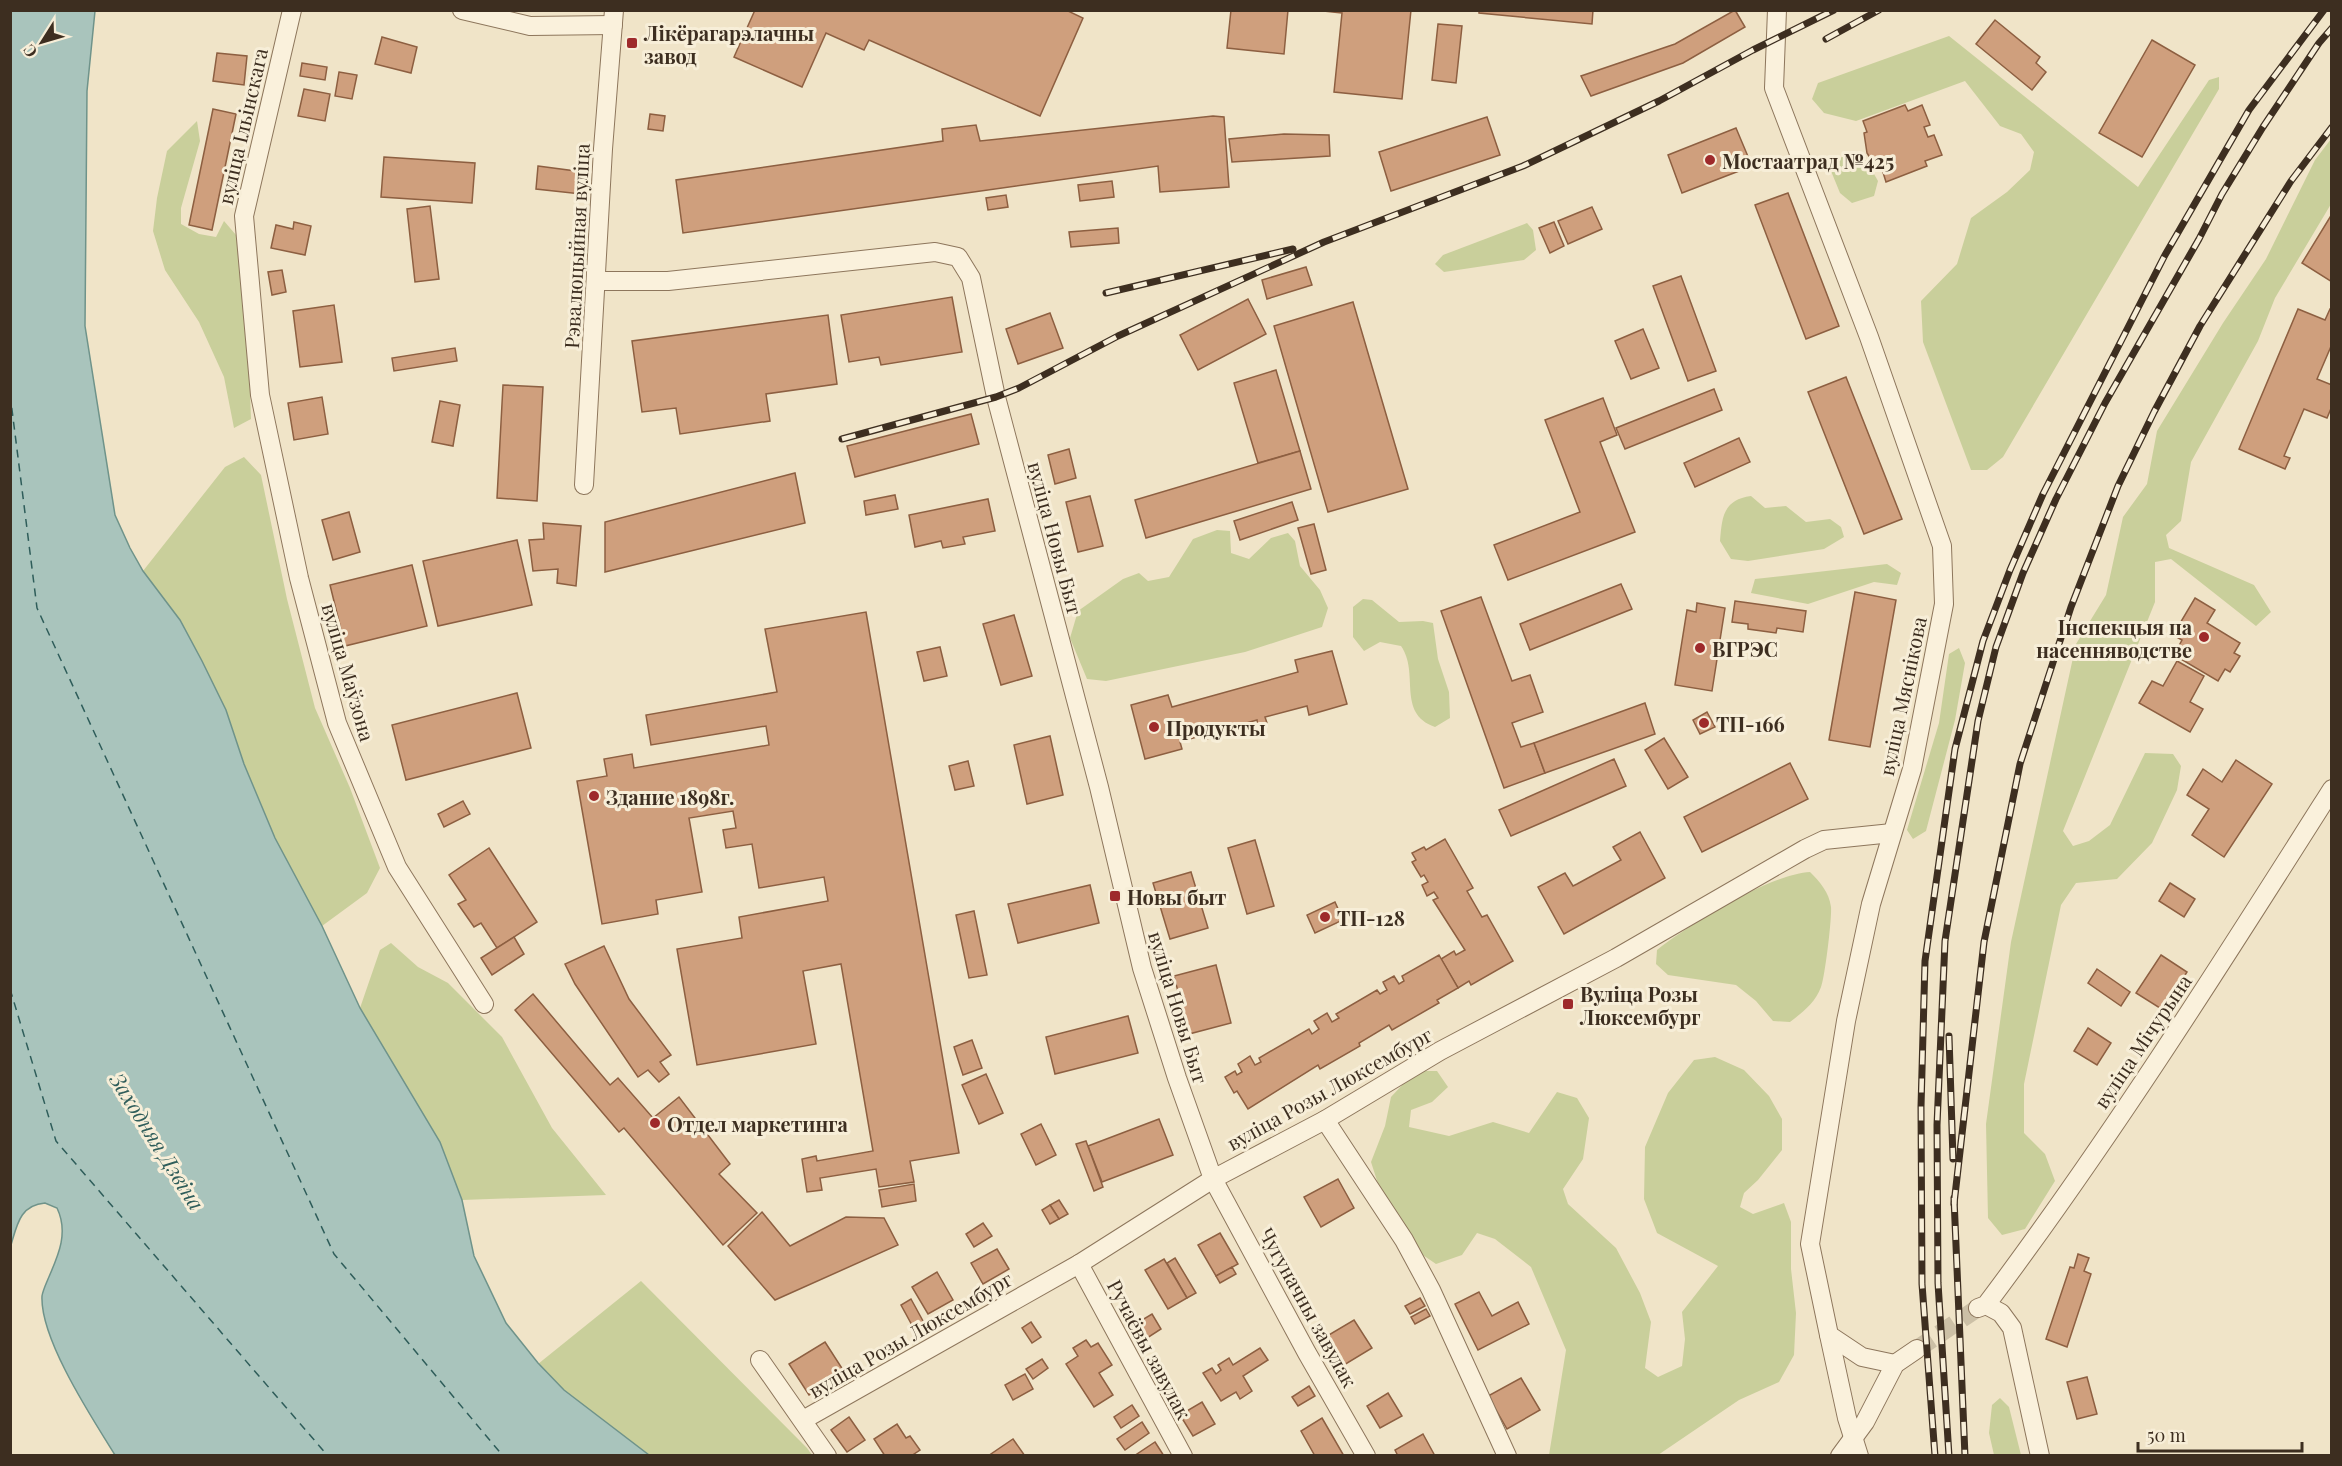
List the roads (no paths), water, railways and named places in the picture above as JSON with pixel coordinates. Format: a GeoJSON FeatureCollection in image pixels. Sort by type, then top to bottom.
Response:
{"type":"FeatureCollection","features":[{"type":"Feature","properties":{"kind":"street","name":"вуліца Ільінскага"},"geometry":{"type":"LineString","coordinates":[[260,395],[244,216],[292,10]]}},
{"type":"Feature","properties":{"kind":"street"},"geometry":{"type":"LineString","coordinates":[[462,10],[530,26],[613,18]]}},
{"type":"Feature","properties":{"kind":"street","name":"вуліца Мяснікова"},"geometry":{"type":"LineString","coordinates":[[1777,10],[1774,88],[1869,337],[1942,546],[1944,604],[1912,769],[1871,904],[1846,1021],[1810,1244],[1856,1447]]}},
{"type":"Feature","properties":{"kind":"street","name":"Рэвалюцыйная вуліца"},"geometry":{"type":"LineString","coordinates":[[584,485],[603,149],[613,18]]}},
{"type":"Feature","properties":{"kind":"street","name":"вуліца Новы Быт"},"geometry":{"type":"LineString","coordinates":[[597,281],[668,281],[935,252],[958,257],[971,278],[996,398],[1099,787],[1142,968],[1177,1078],[1213,1179]]}},
{"type":"Feature","properties":{"kind":"street","name":"вуліца Маўзона"},"geometry":{"type":"LineString","coordinates":[[260,395],[300,578],[337,723],[397,867],[484,1004]]}},
{"type":"Feature","properties":{"kind":"street","name":"вуліца Мічурына"},"geometry":{"type":"LineString","coordinates":[[2040,1455],[2013,1328],[2001,1313],[1982,1306],[2064,1199],[2234,944],[2331,789]]}},
{"type":"Feature","properties":{"kind":"street","name":"вуліца Розы Люксембург"},"geometry":{"type":"LineString","coordinates":[[803,1420],[1079,1264],[1213,1179],[1325,1120],[1440,1051],[1616,957],[1805,849],[1824,840],[1892,833]]}},
{"type":"Feature","properties":{"kind":"street"},"geometry":{"type":"LineString","coordinates":[[1325,1120],[1404,1240],[1431,1290],[1508,1455]]}},
{"type":"Feature","properties":{"kind":"street","name":"Чугуначны завулак"},"geometry":{"type":"LineString","coordinates":[[1213,1179],[1307,1353],[1366,1455]]}},
{"type":"Feature","properties":{"kind":"street","name":"Ручаёвы завулак"},"geometry":{"type":"LineString","coordinates":[[1079,1264],[1182,1455]]}},
{"type":"Feature","properties":{"kind":"street"},"geometry":{"type":"LineString","coordinates":[[1829,1335],[1862,1357],[1895,1364]]}},
{"type":"Feature","properties":{"kind":"street"},"geometry":{"type":"LineString","coordinates":[[1840,1455],[1856,1447],[1865,1422],[1895,1364],[1917,1349]]}},
{"type":"Feature","properties":{"kind":"street"},"geometry":{"type":"LineString","coordinates":[[760,1360],[827,1455]]}},
{"type":"Feature","properties":{"kind":"water","name":"Заходняя Дзвіна"},"geometry":{"type":"Polygon","coordinates":[[[11,10],[95,11],[87,91],[85,326],[115,515],[143,571],[180,620],[202,661],[226,710],[244,764],[275,838],[322,926],[360,1008],[440,1142],[462,1200],[474,1256],[506,1323],[538,1363],[564,1390],[649,1455],[115,1455],[81,1400],[58,1355],[49,1334],[42,1296],[61,1244],[62,1226],[57,1208],[45,1203],[25,1212],[15,1230],[11,1245],[11,10]]]}},
{"type":"Feature","properties":{"kind":"tunnel"},"geometry":{"type":"LineString","coordinates":[[1917,1349],[1978,1308]]}},
{"type":"Feature","properties":{"kind":"railway"},"geometry":{"type":"LineString","coordinates":[[842,439],[996,397],[1019,388],[1118,336],[1324,242],[1523,166],[1659,101],[1753,50],[1834,10]]}},
{"type":"Feature","properties":{"kind":"railway"},"geometry":{"type":"LineString","coordinates":[[1826,39],[1879,10]]}},
{"type":"Feature","properties":{"kind":"railway"},"geometry":{"type":"LineString","coordinates":[[1935,1456],[1922,1284],[1921,1107],[1925,961],[1955,749],[1983,641],[2010,570],[2043,494],[2165,255],[2249,110],[2324,10]]}},
{"type":"Feature","properties":{"kind":"railway"},"geometry":{"type":"LineString","coordinates":[[1949,1456],[1938,1283],[1937,1125],[1945,941],[1978,721],[1996,647],[2023,573],[2056,499],[2105,403],[2199,239],[2222,194],[2263,127],[2319,43],[2332,28]]}},
{"type":"Feature","properties":{"kind":"railway"},"geometry":{"type":"LineString","coordinates":[[1954,1204],[1984,942],[2020,764],[2071,607],[2118,486],[2200,326],[2291,181],[2332,127]]}},
{"type":"Feature","properties":{"kind":"railway"},"geometry":{"type":"LineString","coordinates":[[1106,293],[1293,249]]}},
{"type":"Feature","properties":{"kind":"railway"},"geometry":{"type":"LineString","coordinates":[[1949,1036],[1953,1159]]}},
{"type":"Feature","properties":{"kind":"railway"},"geometry":{"type":"LineString","coordinates":[[1954,1198],[1965,1456]]}},
{"type":"Feature","properties":{"kind":"place","name":"Лікёрагарэлачны завод"},"geometry":{"type":"Point","coordinates":[632,43]}},
{"type":"Feature","properties":{"kind":"place","name":"Мостаатрад №425"},"geometry":{"type":"Point","coordinates":[1710,160]}},
{"type":"Feature","properties":{"kind":"place","name":"Інспекцыя па насенняводстве"},"geometry":{"type":"Point","coordinates":[2204,637]}},
{"type":"Feature","properties":{"kind":"place","name":"ВГРЭС"},"geometry":{"type":"Point","coordinates":[1700,648]}},
{"type":"Feature","properties":{"kind":"place","name":"ТП-166"},"geometry":{"type":"Point","coordinates":[1704,723]}},
{"type":"Feature","properties":{"kind":"place","name":"Продукты"},"geometry":{"type":"Point","coordinates":[1154,727]}},
{"type":"Feature","properties":{"kind":"place","name":"Здание 1898г."},"geometry":{"type":"Point","coordinates":[594,796]}},
{"type":"Feature","properties":{"kind":"place","name":"Новы быт"},"geometry":{"type":"Point","coordinates":[1115,896]}},
{"type":"Feature","properties":{"kind":"place","name":"ТП-128"},"geometry":{"type":"Point","coordinates":[1325,917]}},
{"type":"Feature","properties":{"kind":"place","name":"Вуліца Розы Люксембург"},"geometry":{"type":"Point","coordinates":[1568,1004]}},
{"type":"Feature","properties":{"kind":"place","name":"Отдел маркетинга"},"geometry":{"type":"Point","coordinates":[655,1123]}}]}
